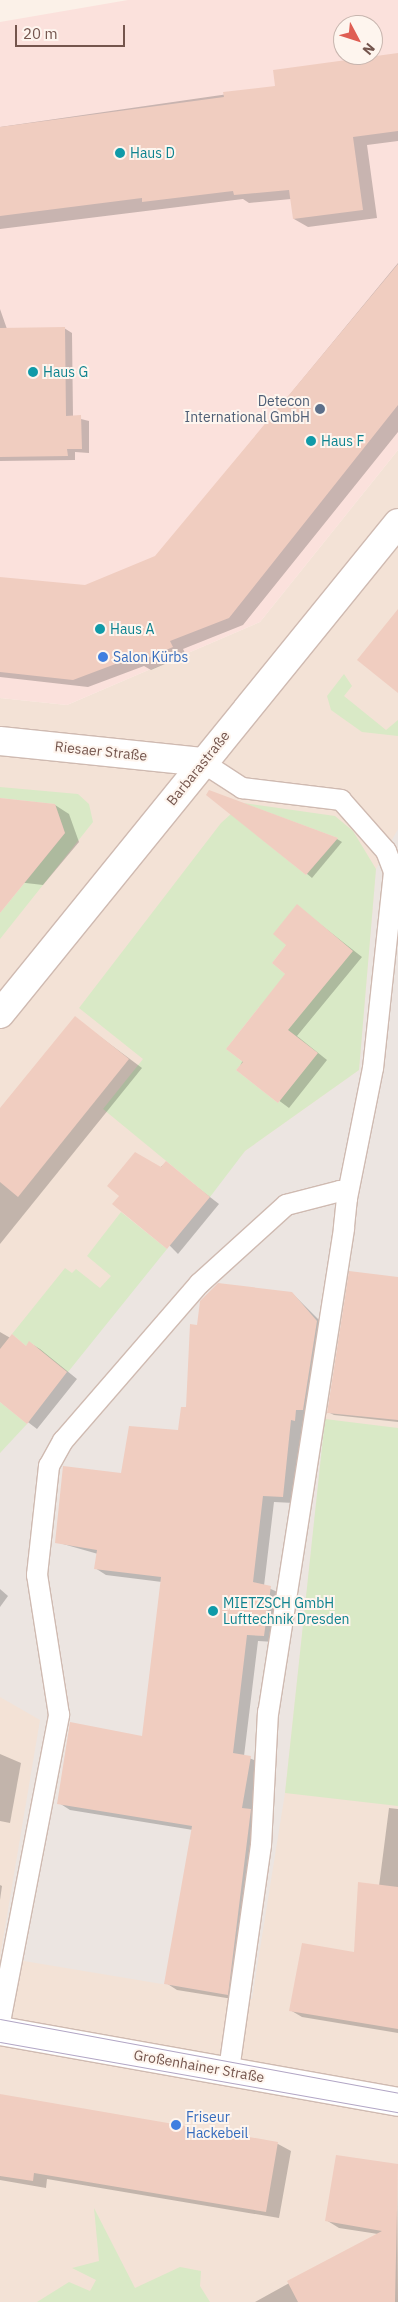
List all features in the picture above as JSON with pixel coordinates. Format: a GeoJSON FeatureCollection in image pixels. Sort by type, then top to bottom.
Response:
{"type":"FeatureCollection","features":[{"type":"Feature","properties":{"kind":"street","name":"Barbarastraße"},"geometry":{"type":"LineString","coordinates":[[0,1014],[202,762],[398,523]]}},
{"type":"Feature","properties":{"kind":"street","name":"Riesaer Straße"},"geometry":{"type":"LineString","coordinates":[[0,741],[202,762]]}},
{"type":"Feature","properties":{"kind":"street","name":"Großenhainer Straße"},"geometry":{"type":"LineString","coordinates":[[0,2031],[398,2102]]}},
{"type":"Feature","properties":{"kind":"lane"},"geometry":{"type":"LineString","coordinates":[[202,762],[242,788],[341,800],[386,850],[394,872],[373,1068],[348,1198],[268,1712],[261,1844],[229,2071]]}},
{"type":"Feature","properties":{"kind":"lane"},"geometry":{"type":"LineString","coordinates":[[0,2022],[58,1715],[37,1575],[49,1466],[63,1442],[199,1284],[279,1211],[327,1191],[340,1191],[348,1198]]}},
{"type":"Feature","properties":{"kind":"shaded area"},"geometry":{"type":"Polygon","coordinates":[[[128,0],[398,0],[398,450],[260,622],[67,705],[0,698],[0,22],[128,0]]]}},
{"type":"Feature","properties":{"kind":"shaded area"},"geometry":{"type":"Polygon","coordinates":[[[398,450],[398,2302],[0,2302],[0,698],[67,705],[260,622],[398,450]]]}},
{"type":"Feature","properties":{"kind":"shaded area","name":"MIETZSCH GmbH Lufttechnik Dresden"},"geometry":{"type":"Polygon","coordinates":[[[398,829],[398,1420],[326,1413],[285,1793],[252,1999],[0,1957],[40,1720],[0,1697],[0,1453],[245,1151],[359,1070],[376,869],[398,829]]]}},
{"type":"Feature","properties":{"kind":"green space"},"geometry":{"type":"Polygon","coordinates":[[[344,674],[352,686],[344,696],[386,730],[398,720],[398,736],[362,732],[331,710],[327,696],[344,674]]]}},
{"type":"Feature","properties":{"kind":"green space"},"geometry":{"type":"Polygon","coordinates":[[[0,787],[78,794],[89,804],[93,822],[0,939],[0,913],[65,833],[55,804],[0,798],[0,787]]]}},
{"type":"Feature","properties":{"kind":"green space"},"geometry":{"type":"Polygon","coordinates":[[[243,803],[335,816],[353,831],[376,869],[359,1070],[245,1151],[210,1197],[103,1109],[143,1059],[79,1008],[221,823],[243,803]],[[243,803],[233,816],[306,875],[338,838],[243,803]],[[286,945],[272,963],[313,998],[286,945]],[[259,1007],[226,1049],[243,1062],[236,1070],[278,1103],[317,1053],[259,1007]]]}},
{"type":"Feature","properties":{"kind":"green space"},"geometry":{"type":"Polygon","coordinates":[[[121,1212],[167,1249],[68,1372],[30,1342],[26,1346],[12,1334],[65,1268],[72,1273],[76,1269],[100,1288],[111,1276],[87,1256],[121,1212]]]}},
{"type":"Feature","properties":{"kind":"green space"},"geometry":{"type":"Polygon","coordinates":[[[0,1402],[27,1424],[0,1453],[0,1402]]]}},
{"type":"Feature","properties":{"kind":"green space"},"geometry":{"type":"Polygon","coordinates":[[[325,1419],[398,1428],[398,1806],[285,1793],[325,1419]]]}},
{"type":"Feature","properties":{"kind":"green space"},"geometry":{"type":"Polygon","coordinates":[[[94,2208],[135,2288],[180,2267],[201,2271],[200,2286],[210,2302],[37,2302],[69,2282],[90,2291],[96,2280],[72,2268],[99,2261],[94,2208]]]}},
{"type":"Feature","properties":{"kind":"building"},"geometry":{"type":"Polygon","coordinates":[[[398,53],[398,131],[353,137],[363,210],[293,219],[289,190],[234,195],[233,191],[142,202],[142,198],[0,216],[0,127],[224,97],[223,92],[275,86],[273,70],[333,62],[333,65],[383,65],[383,55],[398,53]]]}},
{"type":"Feature","properties":{"kind":"building","name":"Haus F"},"geometry":{"type":"Polygon","coordinates":[[[398,264],[398,405],[229,618],[170,641],[173,647],[136,663],[134,657],[73,680],[0,672],[0,577],[85,585],[155,556],[398,264]]]}},
{"type":"Feature","properties":{"kind":"building","name":"Haus G"},"geometry":{"type":"Polygon","coordinates":[[[65,327],[66,416],[81,415],[82,449],[67,449],[68,456],[0,457],[0,328],[65,327]]]}},
{"type":"Feature","properties":{"kind":"building"},"geometry":{"type":"Polygon","coordinates":[[[398,609],[398,693],[357,660],[398,609]]]}},
{"type":"Feature","properties":{"kind":"building"},"geometry":{"type":"Polygon","coordinates":[[[209,790],[338,838],[306,875],[206,795],[209,790]]]}},
{"type":"Feature","properties":{"kind":"building"},"geometry":{"type":"Polygon","coordinates":[[[0,798],[55,804],[65,833],[0,913],[0,798]]]}},
{"type":"Feature","properties":{"kind":"building"},"geometry":{"type":"Polygon","coordinates":[[[297,904],[353,951],[288,1030],[318,1053],[278,1103],[236,1070],[243,1062],[226,1049],[285,974],[272,963],[286,945],[273,934],[297,904]]]}},
{"type":"Feature","properties":{"kind":"building"},"geometry":{"type":"Polygon","coordinates":[[[75,1016],[129,1059],[18,1197],[0,1182],[0,1108],[75,1016]]]}},
{"type":"Feature","properties":{"kind":"building"},"geometry":{"type":"Polygon","coordinates":[[[135,1152],[161,1167],[166,1161],[210,1197],[167,1249],[112,1204],[119,1196],[107,1186],[135,1152]]]}},
{"type":"Feature","properties":{"kind":"building"},"geometry":{"type":"Polygon","coordinates":[[[349,1271],[398,1277],[398,1420],[327,1413],[349,1271]]]}},
{"type":"Feature","properties":{"kind":"building"},"geometry":{"type":"Polygon","coordinates":[[[218,1283],[292,1292],[317,1321],[303,1410],[296,1410],[295,1421],[291,1420],[283,1497],[263,1496],[253,1582],[271,1586],[264,1636],[247,1635],[233,1753],[251,1756],[242,1808],[251,1809],[228,1995],[164,1984],[192,1826],[57,1804],[70,1722],[142,1736],[161,1577],[94,1569],[97,1550],[55,1543],[63,1466],[121,1473],[129,1426],[178,1430],[181,1407],[186,1407],[190,1324],[197,1325],[200,1301],[218,1283]]]}},
{"type":"Feature","properties":{"kind":"building"},"geometry":{"type":"Polygon","coordinates":[[[12,1334],[26,1346],[29,1341],[67,1372],[27,1424],[0,1402],[0,1349],[12,1334]]]}},
{"type":"Feature","properties":{"kind":"building"},"geometry":{"type":"Polygon","coordinates":[[[358,1882],[398,1887],[398,2029],[289,2011],[302,1943],[354,1952],[358,1882]]]}},
{"type":"Feature","properties":{"kind":"building"},"geometry":{"type":"Polygon","coordinates":[[[0,2094],[278,2142],[266,2212],[34,2173],[33,2181],[0,2176],[0,2094]]]}},
{"type":"Feature","properties":{"kind":"building"},"geometry":{"type":"Polygon","coordinates":[[[336,2155],[398,2164],[395,2302],[298,2302],[287,2281],[382,2231],[325,2221],[336,2155]]]}},
{"type":"Feature","properties":{"kind":"tram line"},"geometry":{"type":"LineString","coordinates":[[0,2019],[398,2093]]}},
{"type":"Feature","properties":{"kind":"tram line"},"geometry":{"type":"LineString","coordinates":[[0,2042],[398,2112]]}},
{"type":"Feature","properties":{"kind":"place","name":"Haus D"},"geometry":{"type":"Point","coordinates":[120,153]}},
{"type":"Feature","properties":{"kind":"place","name":"Haus G"},"geometry":{"type":"Point","coordinates":[33,372]}},
{"type":"Feature","properties":{"kind":"place","name":"Detecon International GmbH"},"geometry":{"type":"Point","coordinates":[320,409]}},
{"type":"Feature","properties":{"kind":"place","name":"Haus F"},"geometry":{"type":"Point","coordinates":[311,441]}},
{"type":"Feature","properties":{"kind":"place","name":"Haus A"},"geometry":{"type":"Point","coordinates":[100,629]}},
{"type":"Feature","properties":{"kind":"place","name":"Salon Kürbs"},"geometry":{"type":"Point","coordinates":[103,657]}},
{"type":"Feature","properties":{"kind":"place","name":"MIETZSCH GmbH Lufttechnik Dresden"},"geometry":{"type":"Point","coordinates":[213,1611]}},
{"type":"Feature","properties":{"kind":"place","name":"Friseur Hackebeil"},"geometry":{"type":"Point","coordinates":[176,2125]}}]}
